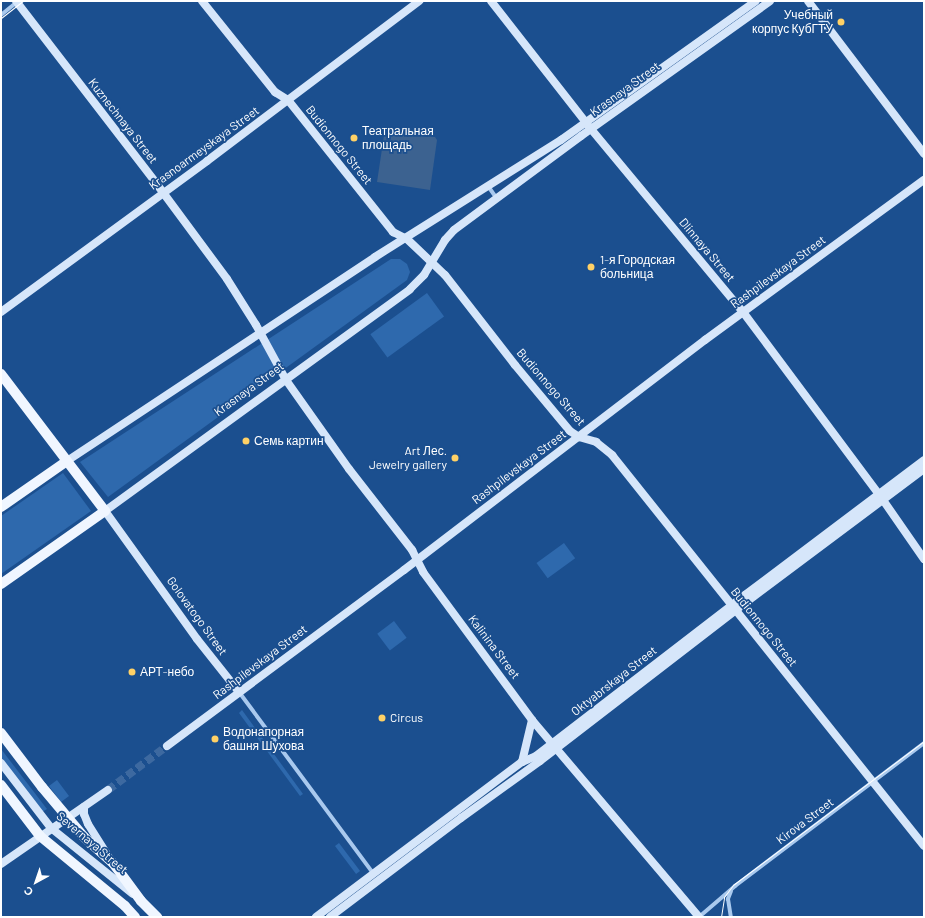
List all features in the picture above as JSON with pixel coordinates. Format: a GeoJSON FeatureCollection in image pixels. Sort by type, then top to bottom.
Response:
{"type":"FeatureCollection","features":[{"type":"Feature","properties":{"kind":"main road","name":"Golovatogo Street"},"geometry":{"type":"LineString","coordinates":[[1,374],[104,511]]}},
{"type":"Feature","properties":{"kind":"main road","name":"Krasnaya Street"},"geometry":{"type":"LineString","coordinates":[[1,506],[67,461]]}},
{"type":"Feature","properties":{"kind":"main road","name":"Krasnaya Street"},"geometry":{"type":"LineString","coordinates":[[1,584],[104,511]]}},
{"type":"Feature","properties":{"kind":"main road","name":"Severnaya Street"},"geometry":{"type":"LineString","coordinates":[[1,733],[84,837],[113,863],[141,901],[157,917]]}},
{"type":"Feature","properties":{"kind":"main road"},"geometry":{"type":"LineString","coordinates":[[1,786],[40,836],[126,906],[135,917]]}},
{"type":"Feature","properties":{"kind":"street","name":"Budionnogo Street"},"geometry":{"type":"LineString","coordinates":[[202,1],[275,92],[288,100],[393,232],[407,239],[433,262],[570,431],[579,437],[596,442],[612,455],[924,846]]}},
{"type":"Feature","properties":{"kind":"street","name":"Krasnoarmeyskaya Street"},"geometry":{"type":"LineString","coordinates":[[1,312],[288,100],[419,1]]}},
{"type":"Feature","properties":{"kind":"street","name":"Dlinnaya Street"},"geometry":{"type":"LineString","coordinates":[[491,1],[589,126],[742,312],[881,498],[924,559]]}},
{"type":"Feature","properties":{"kind":"street","name":"Krasnaya Street"},"geometry":{"type":"LineString","coordinates":[[104,511],[410,289],[433,262],[445,240],[454,230],[497,200],[589,126],[756,1]]}},
{"type":"Feature","properties":{"kind":"street","name":"Krasnaya Street"},"geometry":{"type":"LineString","coordinates":[[67,461],[261,334],[375,257],[407,239],[488,186],[589,126],[770,1]]}},
{"type":"Feature","properties":{"kind":"street"},"geometry":{"type":"LineString","coordinates":[[808,1],[924,154]]}},
{"type":"Feature","properties":{"kind":"street"},"geometry":{"type":"LineString","coordinates":[[1,15],[17,2]]}},
{"type":"Feature","properties":{"kind":"street","name":"Kuznechnaya Street"},"geometry":{"type":"LineString","coordinates":[[17,2],[227,279],[261,334],[286,380]]}},
{"type":"Feature","properties":{"kind":"street","name":"Rashpilevskaya Street"},"geometry":{"type":"LineString","coordinates":[[167,746],[418,560],[742,312],[924,180]]}},
{"type":"Feature","properties":{"kind":"street"},"geometry":{"type":"LineString","coordinates":[[488,186],[497,200]]}},
{"type":"Feature","properties":{"kind":"street","name":"Kalinina Street"},"geometry":{"type":"LineString","coordinates":[[286,380],[418,560],[423,572],[532,720],[699,917]]}},
{"type":"Feature","properties":{"kind":"street","name":"Oktyabrskaya Street"},"geometry":{"type":"LineString","coordinates":[[881,498],[924,460]]}},
{"type":"Feature","properties":{"kind":"street","name":"Oktyabrskaya Street"},"geometry":{"type":"LineString","coordinates":[[330,917],[733,608],[881,498],[924,469]]}},
{"type":"Feature","properties":{"kind":"street","name":"Golovatogo Street"},"geometry":{"type":"LineString","coordinates":[[104,511],[197,639],[239,692],[374,874]]}},
{"type":"Feature","properties":{"kind":"street"},"geometry":{"type":"LineString","coordinates":[[522,762],[532,720]]}},
{"type":"Feature","properties":{"kind":"street","name":"Kirova Street"},"geometry":{"type":"LineString","coordinates":[[699,917],[735,886],[924,743]]}},
{"type":"Feature","properties":{"kind":"street","name":"Oktyabrskaya Street"},"geometry":{"type":"LineString","coordinates":[[316,917],[522,762],[554,746]]}},
{"type":"Feature","properties":{"kind":"street","name":"Severnaya Street"},"geometry":{"type":"LineString","coordinates":[[1,763],[51,828],[141,901]]}},
{"type":"Feature","properties":{"kind":"street"},"geometry":{"type":"LineString","coordinates":[[1,864],[108,790]]}},
{"type":"Feature","properties":{"kind":"street","name":"Severnaya Street"},"geometry":{"type":"LineString","coordinates":[[84,807],[84,814],[88,824],[113,863]]}},
{"type":"Feature","properties":{"kind":"street"},"geometry":{"type":"LineString","coordinates":[[731,917],[728,899],[735,886]]}},
{"type":"Feature","properties":{"kind":"shaded area"},"geometry":{"type":"Polygon","coordinates":[[[385,129],[435,137],[437,140],[430,190],[377,182],[385,129]]]}},
{"type":"Feature","properties":{"kind":"shaded area"},"geometry":{"type":"Polygon","coordinates":[[[391,259],[400,259],[407,264],[410,272],[407,280],[108,497],[80,462],[391,259]]]}},
{"type":"Feature","properties":{"kind":"shaded area"},"geometry":{"type":"Polygon","coordinates":[[[427,293],[444,316],[387,358],[370,334],[427,293]]]}},
{"type":"Feature","properties":{"kind":"shaded area"},"geometry":{"type":"Polygon","coordinates":[[[63,473],[91,511],[1,574],[1,516],[63,473]]]}},
{"type":"Feature","properties":{"kind":"shaded area"},"geometry":{"type":"Polygon","coordinates":[[[564,543],[575,558],[548,578],[536,563],[564,543]]]}},
{"type":"Feature","properties":{"kind":"shaded area"},"geometry":{"type":"Polygon","coordinates":[[[394,621],[407,638],[390,650],[377,634],[394,621]]]}},
{"type":"Feature","properties":{"kind":"shaded area"},"geometry":{"type":"Polygon","coordinates":[[[242,710],[303,794],[300,796],[239,713],[242,710]]]}},
{"type":"Feature","properties":{"kind":"shaded area"},"geometry":{"type":"Polygon","coordinates":[[[1,749],[47,809],[42,812],[1,758],[1,749]]]}},
{"type":"Feature","properties":{"kind":"shaded area"},"geometry":{"type":"Polygon","coordinates":[[[57,780],[69,796],[61,802],[49,786],[57,780]]]}},
{"type":"Feature","properties":{"kind":"shaded area"},"geometry":{"type":"Polygon","coordinates":[[[339,843],[360,871],[356,874],[335,846],[339,843]]]}},
{"type":"Feature","properties":{"kind":"tunnel"},"geometry":{"type":"LineString","coordinates":[[108,790],[167,746]]}},
{"type":"Feature","properties":{"kind":"tram line"},"geometry":{"type":"LineString","coordinates":[[1,18],[23,1]]}},
{"type":"Feature","properties":{"kind":"tram line"},"geometry":{"type":"LineString","coordinates":[[721,917],[724,897],[733,885],[924,741]]}},
{"type":"Feature","properties":{"kind":"place","name":"Учебный корпус КубГТУ"},"geometry":{"type":"Point","coordinates":[841,22]}},
{"type":"Feature","properties":{"kind":"place","name":"Театральная площадь"},"geometry":{"type":"Point","coordinates":[354,138]}},
{"type":"Feature","properties":{"kind":"place","name":"1-я Городская больница"},"geometry":{"type":"Point","coordinates":[591,267]}},
{"type":"Feature","properties":{"kind":"place","name":"Семь картин"},"geometry":{"type":"Point","coordinates":[246,441]}},
{"type":"Feature","properties":{"kind":"place","name":"Art Лес. Jewelry gallery"},"geometry":{"type":"Point","coordinates":[455,458]}},
{"type":"Feature","properties":{"kind":"place","name":"АРТ-небо"},"geometry":{"type":"Point","coordinates":[132,672]}},
{"type":"Feature","properties":{"kind":"place","name":"Circus"},"geometry":{"type":"Point","coordinates":[382,718]}},
{"type":"Feature","properties":{"kind":"place","name":"Водонапорная башня Шухова"},"geometry":{"type":"Point","coordinates":[215,739]}}]}
